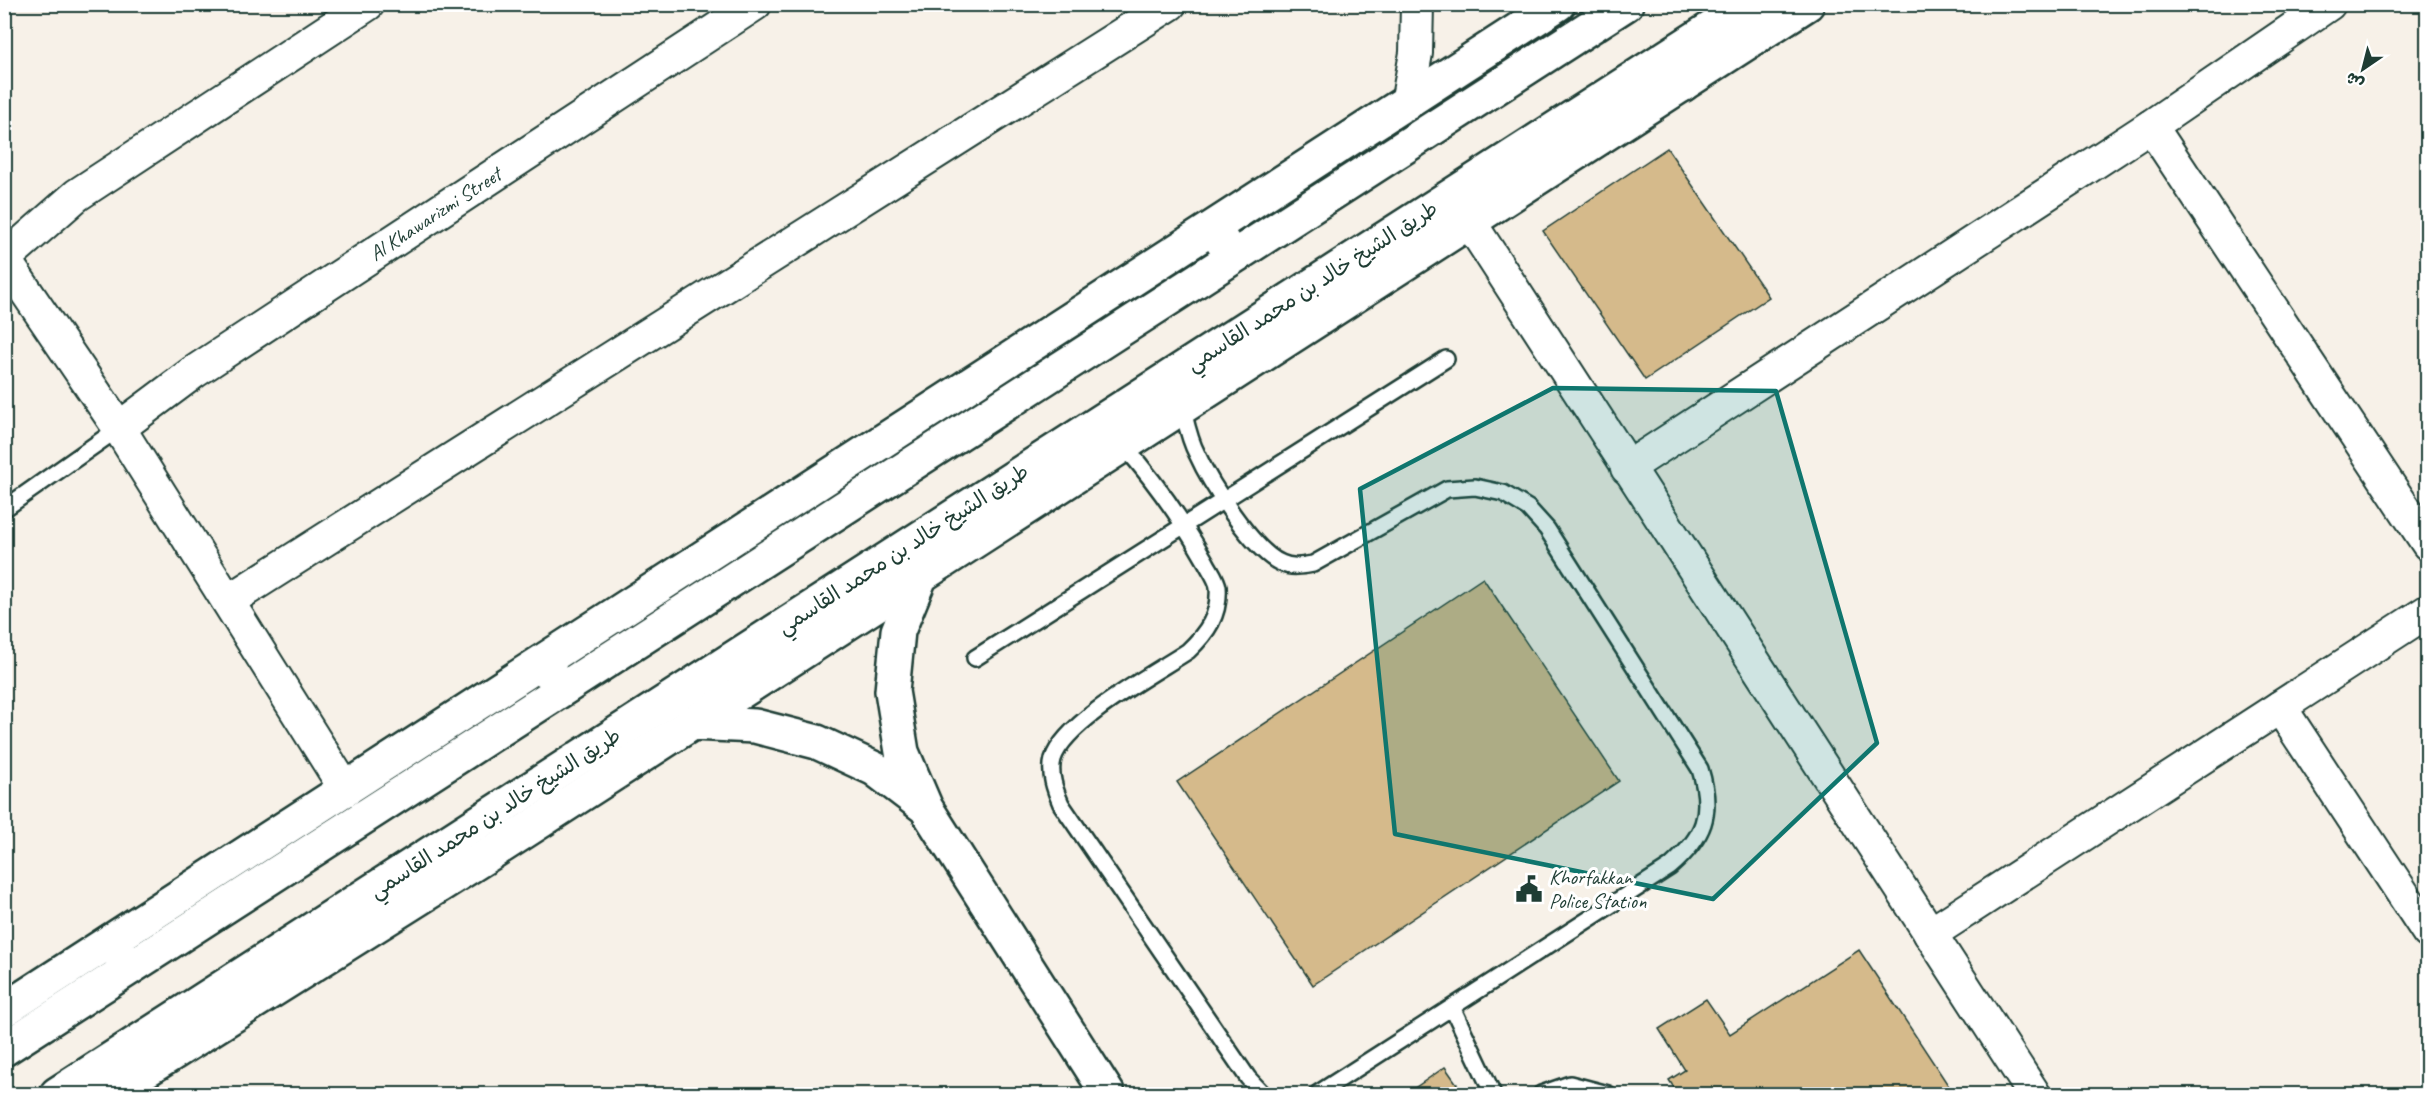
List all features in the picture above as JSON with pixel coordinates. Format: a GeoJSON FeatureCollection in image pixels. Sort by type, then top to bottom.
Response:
{"type":"FeatureCollection","features":[{"type":"Feature","properties":{"kind":"main road"},"geometry":{"type":"LineString","coordinates":[[4,1049],[129,968],[552,676],[1214,228],[1558,4]]}},
{"type":"Feature","properties":{"kind":"main road"},"geometry":{"type":"LineString","coordinates":[[4,1010],[346,790],[552,676],[1232,257],[1626,4]]}},
{"type":"Feature","properties":{"kind":"main road","name":"طريق الشيخ خالد بن محمد القاسمي"},"geometry":{"type":"LineString","coordinates":[[57,1095],[1674,71],[1749,4]]}},
{"type":"Feature","properties":{"kind":"main road"},"geometry":{"type":"LineString","coordinates":[[108,1095],[481,860],[1469,221],[1674,71],[1807,4]]}},
{"type":"Feature","properties":{"kind":"main road"},"geometry":{"type":"LineString","coordinates":[[1214,228],[1232,257]]}},
{"type":"Feature","properties":{"kind":"main road"},"geometry":{"type":"LineString","coordinates":[[921,575],[898,631],[892,691],[902,752],[926,808],[1108,1095]]}},
{"type":"Feature","properties":{"kind":"main road"},"geometry":{"type":"LineString","coordinates":[[691,723],[755,726],[817,742],[875,770],[926,808]]}},
{"type":"Feature","properties":{"kind":"main road"},"geometry":{"type":"LineString","coordinates":[[111,941],[129,968]]}},
{"type":"Feature","properties":{"kind":"street"},"geometry":{"type":"LineString","coordinates":[[346,790],[119,428],[4,259],[77,195],[368,4]]}},
{"type":"Feature","properties":{"kind":"street","name":"Al Khawarizmi Street"},"geometry":{"type":"LineString","coordinates":[[119,428],[194,372],[755,4]]}},
{"type":"Feature","properties":{"kind":"street"},"geometry":{"type":"LineString","coordinates":[[228,601],[1170,4]]}},
{"type":"Feature","properties":{"kind":"street"},"geometry":{"type":"LineString","coordinates":[[1407,104],[1416,53],[1417,4]]}},
{"type":"Feature","properties":{"kind":"street"},"geometry":{"type":"LineString","coordinates":[[1627,468],[2151,126],[2329,4]]}},
{"type":"Feature","properties":{"kind":"street"},"geometry":{"type":"LineString","coordinates":[[2151,126],[2427,543]]}},
{"type":"Feature","properties":{"kind":"street"},"geometry":{"type":"LineString","coordinates":[[1469,221],[2034,1095]]}},
{"type":"Feature","properties":{"kind":"street"},"geometry":{"type":"LineString","coordinates":[[1930,934],[2427,611]]}},
{"type":"Feature","properties":{"kind":"street"},"geometry":{"type":"LineString","coordinates":[[2280,707],[2427,932]]}},
{"type":"Feature","properties":{"kind":"lane"},"geometry":{"type":"LineString","coordinates":[[975,658],[1446,359]]}},
{"type":"Feature","properties":{"kind":"lane"},"geometry":{"type":"LineString","coordinates":[[1182,406],[1196,453],[1224,500],[1269,556],[1282,564],[1298,567],[1313,564],[1447,489],[1475,487],[1503,493],[1528,508],[1547,529],[1700,770],[1707,790],[1707,813],[1699,835],[1686,853],[1670,867],[1317,1095]]}},
{"type":"Feature","properties":{"kind":"lane"},"geometry":{"type":"LineString","coordinates":[[4,509],[119,428]]}},
{"type":"Feature","properties":{"kind":"lane"},"geometry":{"type":"LineString","coordinates":[[1123,445],[1151,478],[1184,526],[1218,584],[1218,604],[1213,622],[1202,638],[1188,651],[1078,724],[1062,740],[1053,760],[1053,783],[1061,804],[1248,1078],[1263,1095]]}},
{"type":"Feature","properties":{"kind":"lane"},"geometry":{"type":"LineString","coordinates":[[1452,1007],[1493,1095]]}},
{"type":"Feature","properties":{"kind":"lane"},"geometry":{"type":"LineString","coordinates":[[1540,1095],[1570,1084],[1608,1095]]}},
{"type":"Feature","properties":{"kind":"highlighted area"},"geometry":{"type":"Polygon","coordinates":[[[1553,388],[1776,391],[1877,743],[1713,899],[1395,834],[1360,489],[1553,388]]]}},
{"type":"Feature","properties":{"kind":"building"},"geometry":{"type":"Polygon","coordinates":[[[1667,148],[1769,297],[1645,380],[1543,231],[1667,148]]]}},
{"type":"Feature","properties":{"kind":"building"},"geometry":{"type":"Polygon","coordinates":[[[1483,578],[1619,781],[1313,985],[1177,782],[1483,578]]]}},
{"type":"Feature","properties":{"kind":"building"},"geometry":{"type":"Polygon","coordinates":[[[1859,950],[1954,1094],[1678,1094],[1669,1080],[1685,1070],[1659,1029],[1706,999],[1730,1034],[1859,950]]]}},
{"type":"Feature","properties":{"kind":"building"},"geometry":{"type":"Polygon","coordinates":[[[1445,1067],[1464,1094],[1406,1094],[1445,1067]]]}},
{"type":"Feature","properties":{"kind":"place","name":"Khorfakkan Police Station"},"geometry":{"type":"Point","coordinates":[1529,889]}}]}
